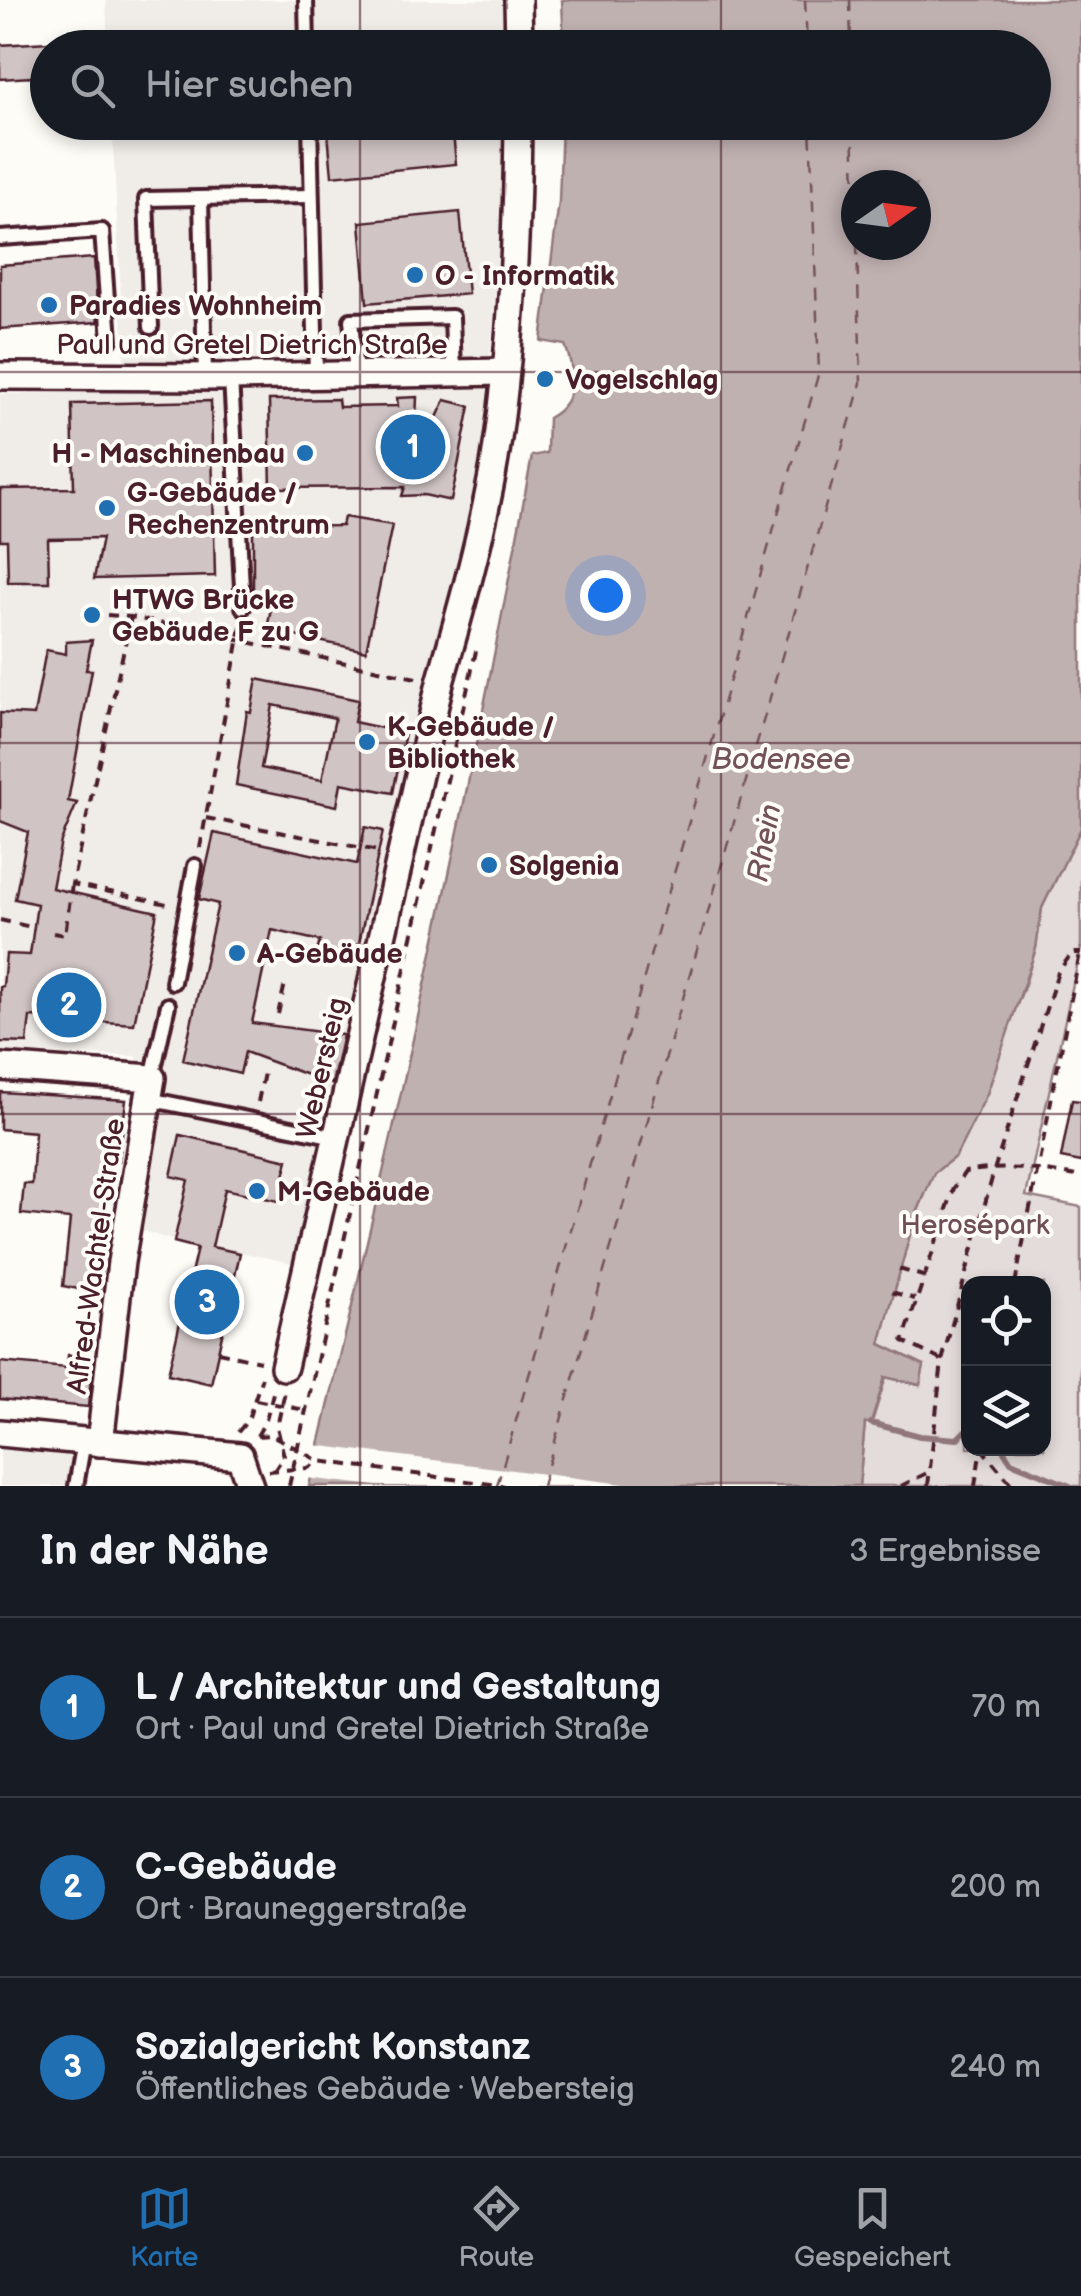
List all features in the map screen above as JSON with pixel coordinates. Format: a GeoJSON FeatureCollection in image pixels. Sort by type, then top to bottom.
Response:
{"type":"FeatureCollection","features":[{"type":"Feature","properties":{"kind":"street"},"geometry":{"type":"LineString","coordinates":[[518,0],[519,30]]}},
{"type":"Feature","properties":{"kind":"street","name":"Webersteig"},"geometry":{"type":"LineString","coordinates":[[284,1366],[440,683],[470,578],[488,493],[504,372],[518,140]]}},
{"type":"Feature","properties":{"kind":"street","name":"Paul und Gretel Dietrich Straße"},"geometry":{"type":"LineString","coordinates":[[0,376],[504,372]]}},
{"type":"Feature","properties":{"kind":"street"},"geometry":{"type":"LineString","coordinates":[[0,1067],[150,1088]]}},
{"type":"Feature","properties":{"kind":"street","name":"Alfred-Wachtel-Straße"},"geometry":{"type":"LineString","coordinates":[[92,1442],[150,1088]]}},
{"type":"Feature","properties":{"kind":"street"},"geometry":{"type":"LineString","coordinates":[[0,1433],[235,1456],[250,1486]]}},
{"type":"Feature","properties":{"kind":"lane"},"geometry":{"type":"LineString","coordinates":[[306,0],[307,30]]}},
{"type":"Feature","properties":{"kind":"lane"},"geometry":{"type":"LineString","coordinates":[[310,140],[316,375]]}},
{"type":"Feature","properties":{"kind":"lane"},"geometry":{"type":"LineString","coordinates":[[151,327],[146,199],[311,196]]}},
{"type":"Feature","properties":{"kind":"lane"},"geometry":{"type":"LineString","coordinates":[[201,198],[243,607]]}},
{"type":"Feature","properties":{"kind":"lane"},"geometry":{"type":"LineString","coordinates":[[0,238],[102,231],[110,340]]}},
{"type":"Feature","properties":{"kind":"lane"},"geometry":{"type":"LineString","coordinates":[[356,374],[351,320],[452,318],[454,372]]}},
{"type":"Feature","properties":{"kind":"lane"},"geometry":{"type":"LineString","coordinates":[[173,982],[195,866]]}},
{"type":"Feature","properties":{"kind":"lane"},"geometry":{"type":"LineString","coordinates":[[168,1005],[150,1088],[253,1121],[336,1137]]}},
{"type":"Feature","properties":{"kind":"lane"},"geometry":{"type":"LineString","coordinates":[[76,1486],[92,1442]]}},
{"type":"Feature","properties":{"kind":"path"},"geometry":{"type":"LineString","coordinates":[[195,866],[240,642],[243,607]]}},
{"type":"Feature","properties":{"kind":"path"},"geometry":{"type":"LineString","coordinates":[[107,615],[131,616],[440,683]]}},
{"type":"Feature","properties":{"kind":"path"},"geometry":{"type":"LineString","coordinates":[[53,933],[65,935],[72,884],[131,616]]}},
{"type":"Feature","properties":{"kind":"path"},"geometry":{"type":"LineString","coordinates":[[290,1486],[476,650]]}},
{"type":"Feature","properties":{"kind":"path"},"geometry":{"type":"LineString","coordinates":[[206,818],[402,855]]}},
{"type":"Feature","properties":{"kind":"path"},"geometry":{"type":"LineString","coordinates":[[72,884],[186,908]]}},
{"type":"Feature","properties":{"kind":"path"},"geometry":{"type":"LineString","coordinates":[[0,920],[31,927]]}},
{"type":"Feature","properties":{"kind":"path"},"geometry":{"type":"LineString","coordinates":[[928,1486],[942,1361],[995,1167],[1058,972],[1072,952],[1081,951],[1017,1276]]}},
{"type":"Feature","properties":{"kind":"path"},"geometry":{"type":"LineString","coordinates":[[278,1014],[286,979]]}},
{"type":"Feature","properties":{"kind":"path"},"geometry":{"type":"LineString","coordinates":[[253,1121],[265,1068]]}},
{"type":"Feature","properties":{"kind":"path"},"geometry":{"type":"LineString","coordinates":[[942,1361],[903,1341],[954,1188],[966,1172],[995,1167],[1081,1177]]}},
{"type":"Feature","properties":{"kind":"path"},"geometry":{"type":"LineString","coordinates":[[899,1270],[922,1276]]}},
{"type":"Feature","properties":{"kind":"path"},"geometry":{"type":"LineString","coordinates":[[892,1292],[915,1299]]}},
{"type":"Feature","properties":{"kind":"path"},"geometry":{"type":"LineString","coordinates":[[218,1352],[266,1363],[248,1420],[235,1436],[235,1456]]}},
{"type":"Feature","properties":{"kind":"path"},"geometry":{"type":"LineString","coordinates":[[284,1366],[257,1436],[280,1439],[320,1461],[505,1486]]}},
{"type":"Feature","properties":{"kind":"path"},"geometry":{"type":"LineString","coordinates":[[284,1366],[287,1383],[277,1427],[284,1456],[275,1470],[308,1468],[320,1461]]}},
{"type":"Feature","properties":{"kind":"path"},"geometry":{"type":"LineString","coordinates":[[256,1400],[305,1410]]}},
{"type":"Feature","properties":{"kind":"path"},"geometry":{"type":"LineString","coordinates":[[975,1486],[980,1456]]}},
{"type":"Feature","properties":{"kind":"path"},"geometry":{"type":"LineString","coordinates":[[988,1456],[1013,1486]]}},
{"type":"Feature","properties":{"kind":"path"},"geometry":{"type":"LineString","coordinates":[[901,1486],[931,1471]]}},
{"type":"Feature","properties":{"kind":"shaded area"},"geometry":{"type":"Polygon","coordinates":[[[106,0],[505,0],[506,30],[107,30],[106,0]]]}},
{"type":"Feature","properties":{"kind":"shaded area"},"geometry":{"type":"Polygon","coordinates":[[[113,140],[505,140],[505,188],[480,467],[297,1264],[198,1243],[197,1248],[137,1229],[162,1117],[136,1056],[0,1052],[0,394],[126,392],[113,140]]]}},
{"type":"Feature","properties":{"kind":"shaded area"},"geometry":{"type":"Polygon","coordinates":[[[0,1448],[84,1456],[79,1486],[0,1486],[0,1448]]]}},
{"type":"Feature","properties":{"kind":"green space","name":"Herosépark"},"geometry":{"type":"Polygon","coordinates":[[[1081,828],[1081,948],[1026,1196],[1081,1207],[1081,1486],[859,1486],[865,1422],[872,1422],[886,1377],[919,1385],[924,1365],[880,1344],[914,1220],[934,1173],[956,1156],[1036,948],[1042,908],[1081,828]]]}},
{"type":"Feature","properties":{"kind":"water","name":"Bodensee"},"geometry":{"type":"Polygon","coordinates":[[[562,0],[1081,0],[1081,828],[1042,908],[1036,948],[987,1094],[956,1156],[934,1173],[914,1220],[880,1344],[924,1365],[920,1385],[885,1377],[871,1423],[865,1423],[859,1486],[309,1486],[428,972],[532,456],[547,453],[548,418],[565,404],[572,386],[565,345],[541,341],[559,202],[561,140],[1051,140],[1051,30],[563,30],[562,0]]]}},
{"type":"Feature","properties":{"kind":"pier"},"geometry":{"type":"Polygon","coordinates":[[[314,1445],[639,1486],[377,1486],[306,1478],[314,1445]]]}},
{"type":"Feature","properties":{"kind":"building"},"geometry":{"type":"Polygon","coordinates":[[[30,43],[30,77],[0,79],[0,45],[30,43]]]}},
{"type":"Feature","properties":{"kind":"building"},"geometry":{"type":"Polygon","coordinates":[[[329,140],[454,140],[456,164],[332,176],[329,140]]]}},
{"type":"Feature","properties":{"kind":"building","name":"O - Informatik"},"geometry":{"type":"Polygon","coordinates":[[[460,212],[468,294],[367,303],[360,222],[460,212]]]}},
{"type":"Feature","properties":{"kind":"building","name":"Paradies Wohnheim"},"geometry":{"type":"Polygon","coordinates":[[[94,258],[98,322],[0,329],[0,265],[94,258]]]}},
{"type":"Feature","properties":{"kind":"building"},"geometry":{"type":"Polygon","coordinates":[[[417,397],[414,468],[445,400],[470,406],[451,501],[424,495],[402,496],[405,487],[271,488],[269,400],[338,399],[339,407],[398,406],[397,398],[417,397]]]}},
{"type":"Feature","properties":{"kind":"building","name":"G-Gebäude / Rechenzentrum"},"geometry":{"type":"Polygon","coordinates":[[[211,401],[215,576],[94,579],[102,538],[48,539],[49,582],[8,582],[7,540],[0,540],[0,489],[74,488],[72,404],[211,401]]]}},
{"type":"Feature","properties":{"kind":"building"},"geometry":{"type":"Polygon","coordinates":[[[344,517],[392,525],[366,651],[267,630],[274,591],[253,592],[253,527],[342,526],[344,517]]]}},
{"type":"Feature","properties":{"kind":"building"},"geometry":{"type":"Polygon","coordinates":[[[92,640],[86,670],[92,670],[68,801],[77,803],[61,841],[52,888],[157,912],[134,1024],[30,1017],[27,1043],[0,1042],[0,987],[6,954],[30,955],[37,904],[15,899],[28,832],[0,821],[0,713],[34,715],[46,650],[66,654],[66,642],[92,640]]]}},
{"type":"Feature","properties":{"kind":"building","name":"K-Gebäude / Bibliothek"},"geometry":{"type":"Polygon","coordinates":[[[257,679],[358,700],[354,722],[405,733],[393,793],[341,783],[337,806],[236,785],[247,711],[251,712],[257,679]],[[273,705],[261,768],[322,780],[335,718],[273,705]]]}},
{"type":"Feature","properties":{"kind":"building","name":"A-Gebäude"},"geometry":{"type":"Polygon","coordinates":[[[365,827],[383,831],[356,957],[318,948],[320,941],[272,930],[252,1023],[343,1035],[332,1084],[245,1052],[240,1074],[183,1060],[218,904],[199,899],[214,833],[357,864],[365,827]]]}},
{"type":"Feature","properties":{"kind":"building"},"geometry":{"type":"Polygon","coordinates":[[[0,1092],[126,1100],[119,1161],[111,1160],[100,1218],[107,1219],[99,1293],[63,1286],[70,1219],[21,1214],[24,1184],[32,1184],[35,1132],[0,1129],[0,1092]]]}},
{"type":"Feature","properties":{"kind":"building"},"geometry":{"type":"Polygon","coordinates":[[[1072,1100],[1081,1101],[1081,1162],[1061,1158],[1072,1100]]]}},
{"type":"Feature","properties":{"kind":"building"},"geometry":{"type":"Polygon","coordinates":[[[180,1135],[288,1160],[278,1201],[225,1189],[212,1247],[240,1253],[211,1384],[168,1374],[197,1248],[174,1242],[188,1180],[171,1176],[180,1135]]]}},
{"type":"Feature","properties":{"kind":"building"},"geometry":{"type":"Polygon","coordinates":[[[68,1355],[93,1357],[88,1407],[0,1399],[0,1362],[67,1368],[68,1355]]]}},
{"type":"Feature","properties":{"kind":"waterway"},"geometry":{"type":"LineString","coordinates":[[871,1423],[920,1436],[957,1439],[961,1435]]}},
{"type":"Feature","properties":{"kind":"waterway"},"geometry":{"type":"LineString","coordinates":[[1007,1456],[1011,1462],[1070,1486]]}},
{"type":"Feature","properties":{"kind":"ferry route"},"geometry":{"type":"LineString","coordinates":[[805,0],[806,30]]}},
{"type":"Feature","properties":{"kind":"ferry route"},"geometry":{"type":"LineString","coordinates":[[850,0],[851,30]]}},
{"type":"Feature","properties":{"kind":"ferry route"},"geometry":{"type":"LineString","coordinates":[[497,1486],[819,372],[811,140]]}},
{"type":"Feature","properties":{"kind":"ferry route"},"geometry":{"type":"LineString","coordinates":[[854,140],[854,170]]}},
{"type":"Feature","properties":{"kind":"ferry route"},"geometry":{"type":"LineString","coordinates":[[542,1486],[861,383],[857,260]]}},
{"type":"Feature","properties":{"kind":"place","name":"O - Informatik"},"geometry":{"type":"Point","coordinates":[415,275]}},
{"type":"Feature","properties":{"kind":"place","name":"Paradies Wohnheim"},"geometry":{"type":"Point","coordinates":[49,305]}},
{"type":"Feature","properties":{"kind":"place","name":"Vogelschlag"},"geometry":{"type":"Point","coordinates":[545,379]}},
{"type":"Feature","properties":{"kind":"place","name":"L / Architektur und Gestaltung"},"geometry":{"type":"Point","coordinates":[413,447]}},
{"type":"Feature","properties":{"kind":"place","name":"H - Maschinenbau"},"geometry":{"type":"Point","coordinates":[305,453]}},
{"type":"Feature","properties":{"kind":"place","name":"G-Gebäude / Rechenzentrum"},"geometry":{"type":"Point","coordinates":[107,508]}},
{"type":"Feature","properties":{"kind":"place","name":"HTWG Brücke Gebäude F zu G"},"geometry":{"type":"Point","coordinates":[92,615]}},
{"type":"Feature","properties":{"kind":"place","name":"K-Gebäude / Bibliothek"},"geometry":{"type":"Point","coordinates":[367,742]}},
{"type":"Feature","properties":{"kind":"place","name":"Solgenia"},"geometry":{"type":"Point","coordinates":[489,865]}},
{"type":"Feature","properties":{"kind":"place","name":"A-Gebäude"},"geometry":{"type":"Point","coordinates":[237,953]}},
{"type":"Feature","properties":{"kind":"place","name":"C-Gebäude"},"geometry":{"type":"Point","coordinates":[69,1005]}},
{"type":"Feature","properties":{"kind":"place","name":"M-Gebäude"},"geometry":{"type":"Point","coordinates":[257,1191]}},
{"type":"Feature","properties":{"kind":"place","name":"Sozialgericht Konstanz"},"geometry":{"type":"Point","coordinates":[207,1302]}},
{"type":"Feature","properties":{"kind":"water label","name":"Rhein"},"geometry":{"type":"Point","coordinates":[764,843]}}]}
